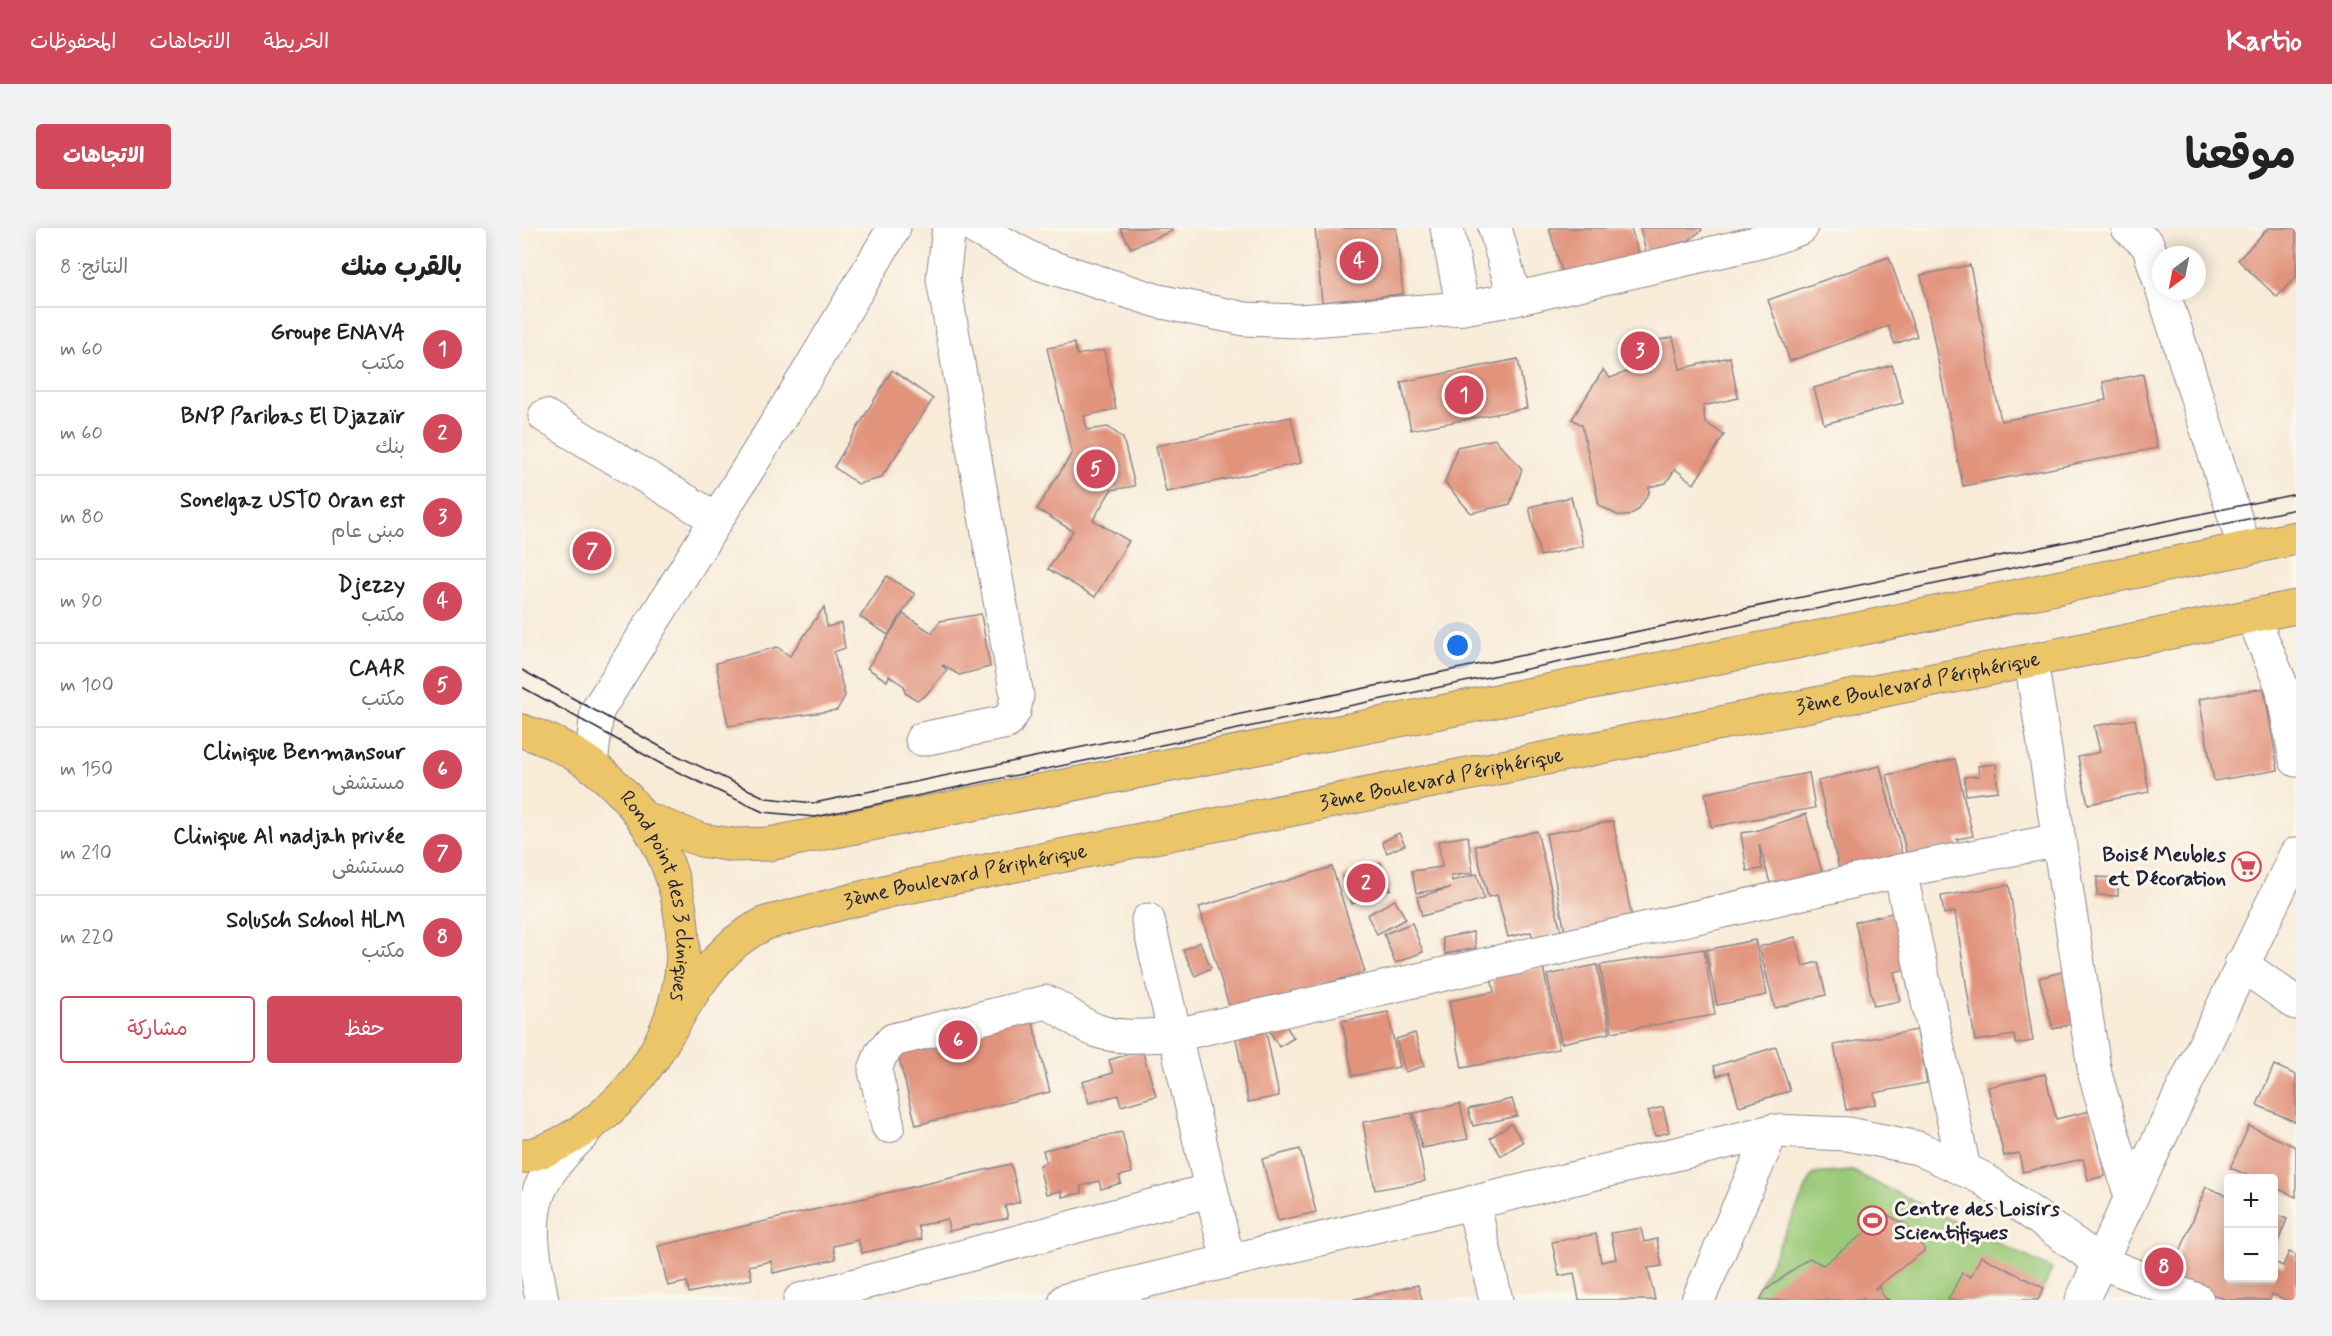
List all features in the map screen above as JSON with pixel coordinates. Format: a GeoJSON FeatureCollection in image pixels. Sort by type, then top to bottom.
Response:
{"type":"FeatureCollection","features":[{"type":"Feature","properties":{"kind":"highway"},"geometry":{"type":"LineString","coordinates":[[644,818],[701,840],[733,844],[770,844],[1756,650],[2296,538]]}},
{"type":"Feature","properties":{"kind":"highway","name":"3ème Boulevard Périphérique"},"geometry":{"type":"LineString","coordinates":[[652,1060],[704,978],[727,949],[749,932],[766,923],[891,890],[2296,607]]}},
{"type":"Feature","properties":{"kind":"highway","name":"Rond point des 3 cliniques"},"geometry":{"type":"LineString","coordinates":[[522,731],[565,748],[591,764],[620,789],[644,818],[668,863],[681,912],[683,964],[673,1014],[652,1060],[628,1092],[598,1119],[565,1141],[522,1157]]}},
{"type":"Feature","properties":{"kind":"street"},"geometry":{"type":"LineString","coordinates":[[591,764],[597,711],[806,376],[894,228]]}},
{"type":"Feature","properties":{"kind":"street"},"geometry":{"type":"LineString","coordinates":[[922,739],[1007,722],[1014,711],[1017,696],[943,279],[949,228]]}},
{"type":"Feature","properties":{"kind":"street"},"geometry":{"type":"LineString","coordinates":[[975,228],[1041,264],[1158,301],[1235,318],[1299,321],[1463,308],[1515,299],[1764,241],[1801,228]]}},
{"type":"Feature","properties":{"kind":"street"},"geometry":{"type":"LineString","coordinates":[[1447,228],[1463,308]]}},
{"type":"Feature","properties":{"kind":"street"},"geometry":{"type":"LineString","coordinates":[[1495,228],[1515,299]]}},
{"type":"Feature","properties":{"kind":"street"},"geometry":{"type":"LineString","coordinates":[[2147,234],[2152,252]]}},
{"type":"Feature","properties":{"kind":"street"},"geometry":{"type":"LineString","coordinates":[[2166,300],[2245,549]]}},
{"type":"Feature","properties":{"kind":"street"},"geometry":{"type":"LineString","coordinates":[[545,416],[716,519]]}},
{"type":"Feature","properties":{"kind":"street"},"geometry":{"type":"LineString","coordinates":[[2253,616],[2289,685],[2296,760]]}},
{"type":"Feature","properties":{"kind":"street"},"geometry":{"type":"LineString","coordinates":[[2031,660],[2095,1074],[2131,1197]]}},
{"type":"Feature","properties":{"kind":"street"},"geometry":{"type":"LineString","coordinates":[[888,1126],[875,1070],[881,1054],[893,1040],[1046,1002],[1062,1008],[1095,1030],[1111,1035],[1175,1035],[1900,871],[2059,840]]}},
{"type":"Feature","properties":{"kind":"street"},"geometry":{"type":"LineString","coordinates":[[2082,1300],[2241,964],[2296,854]]}},
{"type":"Feature","properties":{"kind":"street"},"geometry":{"type":"LineString","coordinates":[[1900,871],[1964,1170]]}},
{"type":"Feature","properties":{"kind":"street"},"geometry":{"type":"LineString","coordinates":[[1148,920],[1228,1261]]}},
{"type":"Feature","properties":{"kind":"street"},"geometry":{"type":"LineString","coordinates":[[2241,964],[2296,1003]]}},
{"type":"Feature","properties":{"kind":"street"},"geometry":{"type":"LineString","coordinates":[[542,1300],[529,1255],[534,1200],[552,1165],[598,1119]]}},
{"type":"Feature","properties":{"kind":"street"},"geometry":{"type":"LineString","coordinates":[[1698,1300],[1772,1131]]}},
{"type":"Feature","properties":{"kind":"street"},"geometry":{"type":"LineString","coordinates":[[1066,1300],[1772,1131],[1848,1134],[1918,1148],[1982,1178],[2100,1262],[2197,1300]]}},
{"type":"Feature","properties":{"kind":"street"},"geometry":{"type":"LineString","coordinates":[[800,1300],[1211,1190]]}},
{"type":"Feature","properties":{"kind":"street"},"geometry":{"type":"LineString","coordinates":[[1473,1202],[1496,1300]]}},
{"type":"Feature","properties":{"kind":"green space","name":"Centre des Loisirs Scientifiques"},"geometry":{"type":"Polygon","coordinates":[[[1852,1171],[2052,1269],[2040,1296],[2035,1300],[1753,1300],[1813,1174],[1852,1171]]]}},
{"type":"Feature","properties":{"kind":"building"},"geometry":{"type":"Polygon","coordinates":[[[1120,228],[1170,228],[1172,231],[1131,248],[1120,228]]]}},
{"type":"Feature","properties":{"kind":"building"},"geometry":{"type":"Polygon","coordinates":[[[1315,228],[1396,228],[1403,294],[1322,302],[1315,228]]]}},
{"type":"Feature","properties":{"kind":"building"},"geometry":{"type":"Polygon","coordinates":[[[1549,228],[1631,228],[1640,259],[1565,282],[1549,228]]]}},
{"type":"Feature","properties":{"kind":"building"},"geometry":{"type":"Polygon","coordinates":[[[1640,228],[1701,228],[1702,230],[1688,241],[1646,252],[1640,228]]]}},
{"type":"Feature","properties":{"kind":"building"},"geometry":{"type":"Polygon","coordinates":[[[2268,228],[2296,228],[2296,277],[2277,297],[2238,260],[2268,228]]]}},
{"type":"Feature","properties":{"kind":"building"},"geometry":{"type":"Polygon","coordinates":[[[1889,257],[1917,336],[1895,344],[1888,326],[1790,361],[1768,300],[1889,257]]]}},
{"type":"Feature","properties":{"kind":"building"},"geometry":{"type":"Polygon","coordinates":[[[1970,265],[2001,421],[2106,400],[2103,382],[2143,374],[2157,448],[1963,486],[1921,275],[1970,265]]]}},
{"type":"Feature","properties":{"kind":"building"},"geometry":{"type":"Polygon","coordinates":[[[1673,337],[1680,369],[1730,357],[1738,398],[1703,406],[1705,422],[1724,435],[1694,484],[1675,469],[1666,483],[1649,487],[1649,493],[1638,510],[1628,516],[1617,515],[1599,505],[1582,425],[1572,419],[1603,370],[1610,378],[1627,372],[1623,348],[1673,337]]]}},
{"type":"Feature","properties":{"kind":"building"},"geometry":{"type":"Polygon","coordinates":[[[1074,343],[1077,355],[1104,350],[1116,409],[1084,416],[1087,430],[1108,427],[1123,438],[1135,486],[1111,490],[1093,520],[1129,541],[1095,597],[1048,569],[1073,531],[1037,509],[1072,453],[1047,348],[1074,343]]]}},
{"type":"Feature","properties":{"kind":"building"},"geometry":{"type":"Polygon","coordinates":[[[1518,359],[1527,408],[1411,430],[1401,382],[1518,359]]]}},
{"type":"Feature","properties":{"kind":"building"},"geometry":{"type":"Polygon","coordinates":[[[1892,365],[1903,403],[1824,424],[1814,388],[1892,365]]]}},
{"type":"Feature","properties":{"kind":"building"},"geometry":{"type":"Polygon","coordinates":[[[892,370],[933,399],[881,478],[858,484],[834,467],[892,370]]]}},
{"type":"Feature","properties":{"kind":"building"},"geometry":{"type":"Polygon","coordinates":[[[1291,417],[1301,463],[1166,492],[1156,446],[1291,417]]]}},
{"type":"Feature","properties":{"kind":"building"},"geometry":{"type":"Polygon","coordinates":[[[1495,439],[1522,469],[1510,504],[1471,513],[1445,483],[1457,447],[1495,439]]]}},
{"type":"Feature","properties":{"kind":"building"},"geometry":{"type":"Polygon","coordinates":[[[1571,497],[1583,546],[1540,556],[1529,507],[1571,497]]]}},
{"type":"Feature","properties":{"kind":"building"},"geometry":{"type":"Polygon","coordinates":[[[887,576],[915,594],[888,635],[860,617],[887,576]]]}},
{"type":"Feature","properties":{"kind":"building"},"geometry":{"type":"Polygon","coordinates":[[[824,607],[827,627],[841,623],[845,648],[834,652],[845,696],[837,710],[728,726],[716,663],[777,647],[790,656],[824,607]]]}},
{"type":"Feature","properties":{"kind":"building"},"geometry":{"type":"Polygon","coordinates":[[[903,614],[932,633],[940,621],[981,614],[990,667],[959,675],[943,665],[947,670],[925,696],[917,700],[905,693],[904,686],[889,676],[887,681],[867,668],[903,614]]]}},
{"type":"Feature","properties":{"kind":"building"},"geometry":{"type":"Polygon","coordinates":[[[2264,688],[2278,770],[2214,781],[2199,699],[2264,688]]]}},
{"type":"Feature","properties":{"kind":"building"},"geometry":{"type":"Polygon","coordinates":[[[2135,719],[2149,792],[2088,804],[2078,757],[2100,752],[2094,726],[2135,719]]]}},
{"type":"Feature","properties":{"kind":"building"},"geometry":{"type":"Polygon","coordinates":[[[1955,759],[1973,836],[1957,839],[1962,859],[1911,871],[1887,775],[1955,759]]]}},
{"type":"Feature","properties":{"kind":"building"},"geometry":{"type":"Polygon","coordinates":[[[1996,764],[1998,791],[1966,795],[1964,777],[1979,776],[1978,766],[1996,764]]]}},
{"type":"Feature","properties":{"kind":"building"},"geometry":{"type":"Polygon","coordinates":[[[1880,766],[1907,874],[1844,890],[1818,781],[1880,766]]]}},
{"type":"Feature","properties":{"kind":"building"},"geometry":{"type":"Polygon","coordinates":[[[1809,773],[1815,808],[1711,827],[1705,793],[1809,773]]]}},
{"type":"Feature","properties":{"kind":"building"},"geometry":{"type":"Polygon","coordinates":[[[1806,814],[1823,876],[1772,890],[1759,844],[1762,869],[1747,871],[1741,833],[1755,831],[1806,814]]]}},
{"type":"Feature","properties":{"kind":"building"},"geometry":{"type":"Polygon","coordinates":[[[1613,821],[1633,924],[1566,937],[1546,834],[1613,821]]]}},
{"type":"Feature","properties":{"kind":"building"},"geometry":{"type":"Polygon","coordinates":[[[1537,831],[1563,939],[1535,945],[1531,932],[1508,937],[1497,895],[1488,897],[1475,846],[1537,831]]]}},
{"type":"Feature","properties":{"kind":"building"},"geometry":{"type":"Polygon","coordinates":[[[1399,833],[1405,845],[1387,853],[1382,842],[1399,833]]]}},
{"type":"Feature","properties":{"kind":"building"},"geometry":{"type":"Polygon","coordinates":[[[1468,836],[1473,873],[1451,876],[1452,881],[1477,874],[1484,899],[1422,916],[1417,897],[1450,888],[1416,893],[1412,871],[1442,867],[1438,841],[1468,836]]]}},
{"type":"Feature","properties":{"kind":"building"},"geometry":{"type":"Polygon","coordinates":[[[1381,863],[1391,889],[1352,904],[1342,877],[1381,863]]]}},
{"type":"Feature","properties":{"kind":"building"},"geometry":{"type":"Polygon","coordinates":[[[1332,867],[1365,972],[1315,987],[1233,1019],[1199,907],[1332,867]]]}},
{"type":"Feature","properties":{"kind":"building"},"geometry":{"type":"Polygon","coordinates":[[[2097,877],[2118,878],[2118,896],[2097,895],[2097,877]]]}},
{"type":"Feature","properties":{"kind":"building"},"geometry":{"type":"Polygon","coordinates":[[[2009,885],[2033,1041],[2016,1044],[2014,1035],[1975,1041],[1955,912],[1944,914],[1941,896],[2009,885]]]}},
{"type":"Feature","properties":{"kind":"building"},"geometry":{"type":"Polygon","coordinates":[[[1395,900],[1406,919],[1377,934],[1367,915],[1395,900]]]}},
{"type":"Feature","properties":{"kind":"building"},"geometry":{"type":"Polygon","coordinates":[[[1900,911],[1913,968],[1894,972],[1900,1001],[1874,1006],[1855,922],[1900,911]]]}},
{"type":"Feature","properties":{"kind":"building"},"geometry":{"type":"Polygon","coordinates":[[[1412,923],[1423,952],[1395,963],[1384,934],[1412,923]]]}},
{"type":"Feature","properties":{"kind":"building"},"geometry":{"type":"Polygon","coordinates":[[[1473,932],[1476,948],[1445,954],[1442,938],[1473,932]]]}},
{"type":"Feature","properties":{"kind":"building"},"geometry":{"type":"Polygon","coordinates":[[[1795,937],[1803,966],[1818,962],[1826,995],[1775,1008],[1759,947],[1795,937]]]}},
{"type":"Feature","properties":{"kind":"building"},"geometry":{"type":"Polygon","coordinates":[[[1755,940],[1767,995],[1717,1005],[1706,950],[1755,940]]]}},
{"type":"Feature","properties":{"kind":"building"},"geometry":{"type":"Polygon","coordinates":[[[1200,942],[1211,968],[1195,976],[1183,950],[1200,942]]]}},
{"type":"Feature","properties":{"kind":"building"},"geometry":{"type":"Polygon","coordinates":[[[1704,949],[1715,1015],[1612,1032],[1600,965],[1704,949]]]}},
{"type":"Feature","properties":{"kind":"building"},"geometry":{"type":"Polygon","coordinates":[[[1597,965],[1610,1033],[1561,1043],[1547,975],[1597,965]]]}},
{"type":"Feature","properties":{"kind":"building"},"geometry":{"type":"Polygon","coordinates":[[[1543,967],[1559,1049],[1462,1068],[1449,1001],[1494,992],[1491,977],[1543,967]]]}},
{"type":"Feature","properties":{"kind":"building"},"geometry":{"type":"Polygon","coordinates":[[[2065,971],[2079,1022],[2053,1029],[2039,978],[2065,971]]]}},
{"type":"Feature","properties":{"kind":"building"},"geometry":{"type":"Polygon","coordinates":[[[1030,1011],[1050,1092],[916,1125],[895,1043],[1030,1011]]]}},
{"type":"Feature","properties":{"kind":"building"},"geometry":{"type":"Polygon","coordinates":[[[1388,1012],[1399,1067],[1353,1076],[1342,1021],[1388,1012]]]}},
{"type":"Feature","properties":{"kind":"building"},"geometry":{"type":"Polygon","coordinates":[[[1283,1022],[1294,1038],[1279,1047],[1269,1030],[1283,1022]]]}},
{"type":"Feature","properties":{"kind":"building"},"geometry":{"type":"Polygon","coordinates":[[[1265,1026],[1279,1096],[1248,1102],[1235,1033],[1265,1026]]]}},
{"type":"Feature","properties":{"kind":"building"},"geometry":{"type":"Polygon","coordinates":[[[1917,1030],[1927,1083],[1874,1093],[1876,1104],[1846,1110],[1834,1045],[1917,1030]]]}},
{"type":"Feature","properties":{"kind":"building"},"geometry":{"type":"Polygon","coordinates":[[[1415,1033],[1424,1066],[1405,1072],[1396,1039],[1415,1033]]]}},
{"type":"Feature","properties":{"kind":"building"},"geometry":{"type":"Polygon","coordinates":[[[1776,1047],[1790,1091],[1739,1106],[1729,1072],[1717,1076],[1714,1066],[1776,1047]]]}},
{"type":"Feature","properties":{"kind":"building"},"geometry":{"type":"Polygon","coordinates":[[[1142,1050],[1156,1096],[1121,1106],[1118,1095],[1089,1103],[1082,1082],[1113,1073],[1109,1060],[1142,1050]]]}},
{"type":"Feature","properties":{"kind":"building"},"geometry":{"type":"Polygon","coordinates":[[[2274,1065],[2296,1075],[2296,1122],[2257,1105],[2274,1065]]]}},
{"type":"Feature","properties":{"kind":"building"},"geometry":{"type":"Polygon","coordinates":[[[2045,1074],[2056,1119],[2090,1111],[2105,1176],[2088,1180],[2083,1159],[2023,1172],[2019,1153],[2004,1156],[1988,1087],[2045,1074]]]}},
{"type":"Feature","properties":{"kind":"building"},"geometry":{"type":"Polygon","coordinates":[[[1512,1099],[1517,1116],[1473,1126],[1468,1109],[1512,1099]]]}},
{"type":"Feature","properties":{"kind":"building"},"geometry":{"type":"Polygon","coordinates":[[[1460,1104],[1468,1139],[1422,1148],[1414,1113],[1460,1104]]]}},
{"type":"Feature","properties":{"kind":"building"},"geometry":{"type":"Polygon","coordinates":[[[1663,1107],[1669,1132],[1655,1136],[1648,1111],[1663,1107]]]}},
{"type":"Feature","properties":{"kind":"building"},"geometry":{"type":"Polygon","coordinates":[[[1412,1113],[1425,1181],[1375,1190],[1363,1122],[1412,1113]]]}},
{"type":"Feature","properties":{"kind":"building"},"geometry":{"type":"Polygon","coordinates":[[[1511,1124],[1523,1142],[1501,1156],[1490,1138],[1511,1124]]]}},
{"type":"Feature","properties":{"kind":"building"},"geometry":{"type":"Polygon","coordinates":[[[2249,1126],[2296,1147],[2296,1197],[2278,1189],[2278,1174],[2245,1174],[2230,1168],[2249,1126]]]}},
{"type":"Feature","properties":{"kind":"building"},"geometry":{"type":"Polygon","coordinates":[[[1122,1132],[1132,1173],[1119,1176],[1121,1183],[1101,1189],[1099,1181],[1081,1186],[1082,1193],[1062,1197],[1061,1191],[1046,1194],[1039,1166],[1046,1162],[1043,1150],[1122,1132]]]}},
{"type":"Feature","properties":{"kind":"building"},"geometry":{"type":"Polygon","coordinates":[[[1300,1149],[1316,1212],[1278,1221],[1262,1159],[1300,1149]]]}},
{"type":"Feature","properties":{"kind":"building"},"geometry":{"type":"Polygon","coordinates":[[[1011,1164],[1020,1202],[1005,1206],[1008,1218],[949,1231],[947,1219],[918,1226],[922,1239],[862,1253],[858,1240],[833,1246],[836,1259],[773,1273],[771,1261],[749,1266],[752,1279],[689,1293],[687,1282],[668,1286],[658,1246],[1011,1164]]]}},
{"type":"Feature","properties":{"kind":"building"},"geometry":{"type":"Polygon","coordinates":[[[2206,1187],[2224,1194],[2224,1282],[2278,1282],[2278,1264],[2283,1266],[2289,1252],[2296,1255],[2296,1300],[2286,1300],[2272,1294],[2270,1300],[2227,1300],[2170,1277],[2206,1187]]]}},
{"type":"Feature","properties":{"kind":"building"},"geometry":{"type":"Polygon","coordinates":[[[1888,1215],[1906,1225],[1925,1250],[1874,1289],[1879,1287],[1884,1297],[1889,1300],[1864,1300],[1863,1298],[1861,1300],[1760,1300],[1765,1291],[1809,1258],[1823,1265],[1888,1215]]]}},
{"type":"Feature","properties":{"kind":"building"},"geometry":{"type":"Polygon","coordinates":[[[2278,1216],[2287,1219],[2278,1242],[2278,1216]]]}},
{"type":"Feature","properties":{"kind":"building"},"geometry":{"type":"Polygon","coordinates":[[[1641,1228],[1644,1242],[1657,1239],[1662,1266],[1648,1268],[1655,1300],[1579,1300],[1574,1273],[1559,1276],[1552,1242],[1596,1234],[1601,1262],[1616,1259],[1611,1233],[1641,1228]]]}},
{"type":"Feature","properties":{"kind":"building"},"geometry":{"type":"Polygon","coordinates":[[[1981,1256],[2044,1288],[2038,1300],[1948,1300],[1962,1273],[1971,1277],[1981,1256]]]}},
{"type":"Feature","properties":{"kind":"building"},"geometry":{"type":"Polygon","coordinates":[[[1418,1285],[1422,1300],[1354,1300],[1354,1299],[1418,1285]]]}},
{"type":"Feature","properties":{"kind":"tram line"},"geometry":{"type":"LineString","coordinates":[[522,670],[670,752],[766,798],[814,803],[2296,494]]}},
{"type":"Feature","properties":{"kind":"tram line"},"geometry":{"type":"LineString","coordinates":[[522,687],[663,765],[763,812],[815,817],[2296,509]]}},
{"type":"Feature","properties":{"kind":"place","name":"Djezzy"},"geometry":{"type":"Point","coordinates":[1359,261]}},
{"type":"Feature","properties":{"kind":"place","name":"Sonelgaz USTO Oran est"},"geometry":{"type":"Point","coordinates":[1640,351]}},
{"type":"Feature","properties":{"kind":"place","name":"Groupe ENAVA"},"geometry":{"type":"Point","coordinates":[1464,395]}},
{"type":"Feature","properties":{"kind":"place","name":"CAAR"},"geometry":{"type":"Point","coordinates":[1096,469]}},
{"type":"Feature","properties":{"kind":"place","name":"Clinique Al nadjah privée"},"geometry":{"type":"Point","coordinates":[592,551]}},
{"type":"Feature","properties":{"kind":"place","name":"Boisé Meubles et Décoration"},"geometry":{"type":"Point","coordinates":[2247,867]}},
{"type":"Feature","properties":{"kind":"place","name":"BNP Paribas El Djazaïr"},"geometry":{"type":"Point","coordinates":[1366,883]}},
{"type":"Feature","properties":{"kind":"place","name":"Clinique Benmansour"},"geometry":{"type":"Point","coordinates":[958,1040]}},
{"type":"Feature","properties":{"kind":"place","name":"Centre des Loisirs Scientifiques"},"geometry":{"type":"Point","coordinates":[1873,1221]}},
{"type":"Feature","properties":{"kind":"place","name":"Solusch School HLM"},"geometry":{"type":"Point","coordinates":[2164,1267]}}]}
